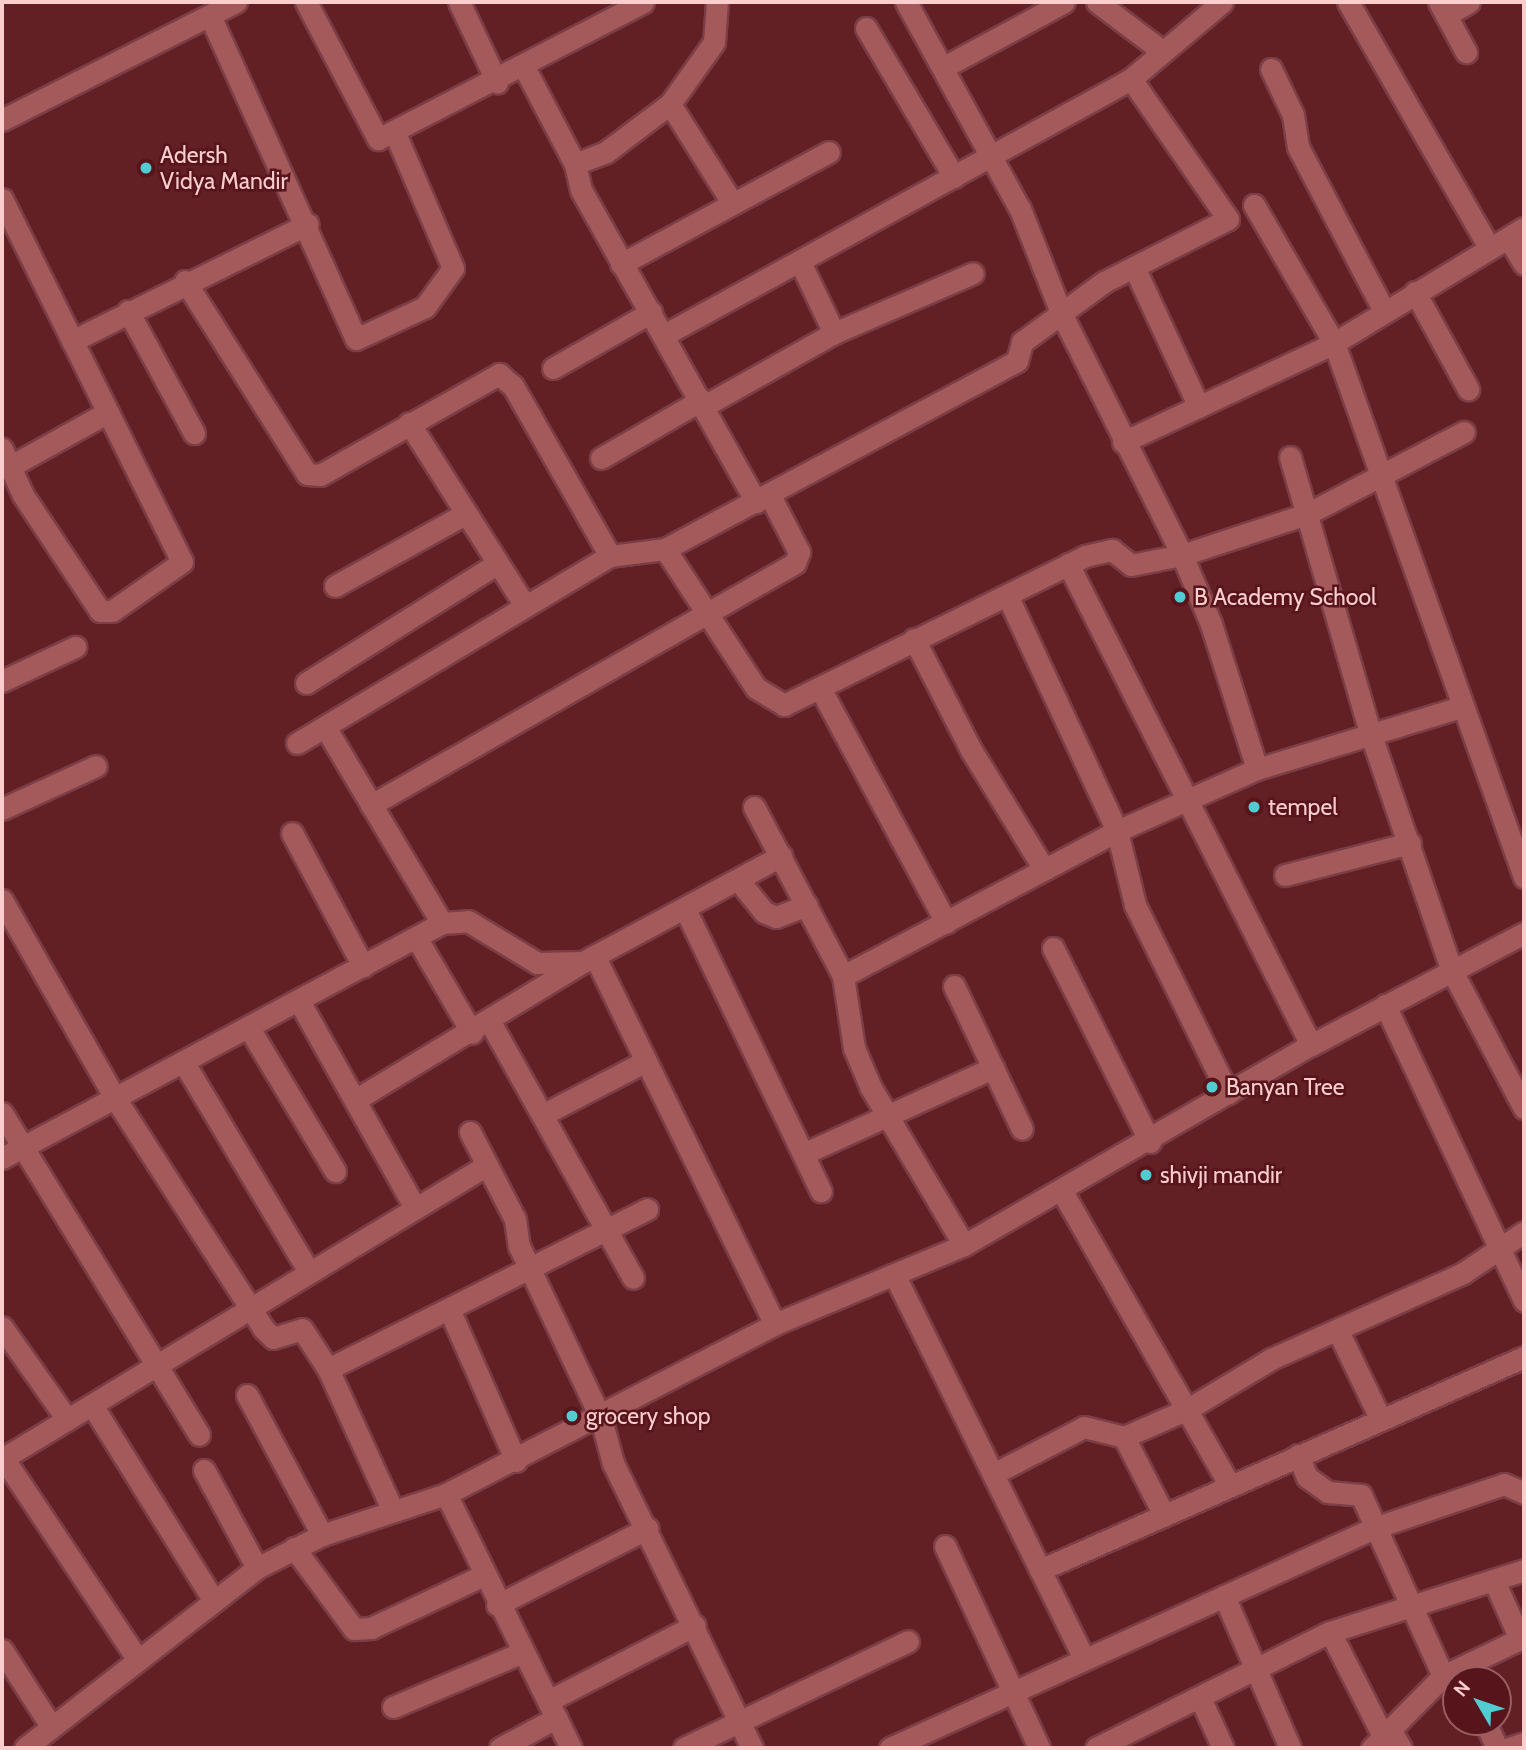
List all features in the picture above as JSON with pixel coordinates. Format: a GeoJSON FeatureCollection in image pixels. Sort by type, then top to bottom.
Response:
{"type":"FeatureCollection","features":[{"type":"Feature","properties":{"kind":"street"},"geometry":{"type":"LineString","coordinates":[[2,120],[211,18],[236,2]]}},
{"type":"Feature","properties":{"kind":"street"},"geometry":{"type":"LineString","coordinates":[[306,2],[378,139],[497,82],[643,2]]}},
{"type":"Feature","properties":{"kind":"street"},"geometry":{"type":"LineString","coordinates":[[459,2],[497,82]]}},
{"type":"Feature","properties":{"kind":"street"},"geometry":{"type":"LineString","coordinates":[[575,164],[606,152],[670,104],[714,43],[717,2]]}},
{"type":"Feature","properties":{"kind":"street"},"geometry":{"type":"LineString","coordinates":[[906,2],[993,156],[1062,315],[1123,442],[1182,555],[1211,624],[1257,769]]}},
{"type":"Feature","properties":{"kind":"street"},"geometry":{"type":"LineString","coordinates":[[944,67],[1064,2]]}},
{"type":"Feature","properties":{"kind":"street"},"geometry":{"type":"LineString","coordinates":[[1097,2],[1161,50]]}},
{"type":"Feature","properties":{"kind":"street"},"geometry":{"type":"LineString","coordinates":[[664,335],[1131,79],[1161,50],[1222,2]]}},
{"type":"Feature","properties":{"kind":"street"},"geometry":{"type":"LineString","coordinates":[[1348,2],[1524,264]]}},
{"type":"Feature","properties":{"kind":"street"},"geometry":{"type":"LineString","coordinates":[[1466,52],[1442,8],[1469,2]]}},
{"type":"Feature","properties":{"kind":"street"},"geometry":{"type":"LineString","coordinates":[[211,18],[308,225],[356,339],[425,307],[443,291],[451,259],[394,131]]}},
{"type":"Feature","properties":{"kind":"street"},"geometry":{"type":"LineString","coordinates":[[866,28],[954,177]]}},
{"type":"Feature","properties":{"kind":"street"},"geometry":{"type":"LineString","coordinates":[[372,805],[798,559],[621,264],[581,190],[575,164],[524,67]]}},
{"type":"Feature","properties":{"kind":"street"},"geometry":{"type":"LineString","coordinates":[[1271,69],[1293,115],[1298,147],[1384,311]]}},
{"type":"Feature","properties":{"kind":"street"},"geometry":{"type":"LineString","coordinates":[[297,743],[610,556],[665,549],[1017,361],[1022,342],[1062,315],[1134,267],[1228,219],[1131,79]]}},
{"type":"Feature","properties":{"kind":"street"},"geometry":{"type":"LineString","coordinates":[[670,104],[731,201]]}},
{"type":"Feature","properties":{"kind":"street"},"geometry":{"type":"LineString","coordinates":[[621,264],[731,201],[829,152]]}},
{"type":"Feature","properties":{"kind":"street"},"geometry":{"type":"LineString","coordinates":[[2,199],[183,555],[178,567],[112,611],[100,611],[6,457],[108,412]]}},
{"type":"Feature","properties":{"kind":"street"},"geometry":{"type":"LineString","coordinates":[[1254,205],[1334,343],[1384,477],[1461,707],[1524,877]]}},
{"type":"Feature","properties":{"kind":"street"},"geometry":{"type":"LineString","coordinates":[[72,341],[185,281],[308,225]]}},
{"type":"Feature","properties":{"kind":"street"},"geometry":{"type":"LineString","coordinates":[[1123,442],[1334,343],[1507,238]]}},
{"type":"Feature","properties":{"kind":"street"},"geometry":{"type":"LineString","coordinates":[[800,262],[834,334]]}},
{"type":"Feature","properties":{"kind":"street"},"geometry":{"type":"LineString","coordinates":[[1134,267],[1199,407]]}},
{"type":"Feature","properties":{"kind":"street"},"geometry":{"type":"LineString","coordinates":[[601,458],[834,334],[973,273]]}},
{"type":"Feature","properties":{"kind":"street"},"geometry":{"type":"LineString","coordinates":[[185,281],[307,474],[320,475],[499,374],[513,386],[610,556]]}},
{"type":"Feature","properties":{"kind":"street"},"geometry":{"type":"LineString","coordinates":[[1415,292],[1468,388]]}},
{"type":"Feature","properties":{"kind":"street"},"geometry":{"type":"LineString","coordinates":[[128,311],[194,433]]}},
{"type":"Feature","properties":{"kind":"street"},"geometry":{"type":"LineString","coordinates":[[553,368],[651,312]]}},
{"type":"Feature","properties":{"kind":"street"},"geometry":{"type":"LineString","coordinates":[[409,423],[495,565],[525,606]]}},
{"type":"Feature","properties":{"kind":"street"},"geometry":{"type":"LineString","coordinates":[[665,549],[769,701],[784,705],[821,690],[914,639],[1068,564],[1112,550],[1131,565],[1182,555],[1307,514],[1384,477],[1464,432]]}},
{"type":"Feature","properties":{"kind":"street"},"geometry":{"type":"LineString","coordinates":[[1290,457],[1371,735],[1451,969],[1524,1108]]}},
{"type":"Feature","properties":{"kind":"street"},"geometry":{"type":"LineString","coordinates":[[335,586],[465,514]]}},
{"type":"Feature","properties":{"kind":"street"},"geometry":{"type":"LineString","coordinates":[[1068,564],[1184,802],[1311,1045]]}},
{"type":"Feature","properties":{"kind":"street"},"geometry":{"type":"LineString","coordinates":[[306,683],[495,565]]}},
{"type":"Feature","properties":{"kind":"street"},"geometry":{"type":"LineString","coordinates":[[1007,595],[1117,831],[1135,905],[1228,1093]]}},
{"type":"Feature","properties":{"kind":"street"},"geometry":{"type":"LineString","coordinates":[[914,639],[971,750],[1044,869]]}},
{"type":"Feature","properties":{"kind":"street"},"geometry":{"type":"LineString","coordinates":[[2,681],[75,647]]}},
{"type":"Feature","properties":{"kind":"street"},"geometry":{"type":"LineString","coordinates":[[821,690],[946,922]]}},
{"type":"Feature","properties":{"kind":"street"},"geometry":{"type":"LineString","coordinates":[[843,976],[1117,831],[1257,769],[1461,707]]}},
{"type":"Feature","properties":{"kind":"street"},"geometry":{"type":"LineString","coordinates":[[325,727],[442,923]]}},
{"type":"Feature","properties":{"kind":"street"},"geometry":{"type":"LineString","coordinates":[[2,809],[96,766]]}},
{"type":"Feature","properties":{"kind":"street"},"geometry":{"type":"LineString","coordinates":[[754,807],[843,976],[854,1048],[964,1245]]}},
{"type":"Feature","properties":{"kind":"street"},"geometry":{"type":"LineString","coordinates":[[292,833],[363,966]]}},
{"type":"Feature","properties":{"kind":"street"},"geometry":{"type":"LineString","coordinates":[[1285,875],[1410,844]]}},
{"type":"Feature","properties":{"kind":"street"},"geometry":{"type":"LineString","coordinates":[[355,1100],[481,1028],[589,960],[686,911],[781,856]]}},
{"type":"Feature","properties":{"kind":"street"},"geometry":{"type":"LineString","coordinates":[[739,881],[764,912],[776,917],[807,905]]}},
{"type":"Feature","properties":{"kind":"street"},"geometry":{"type":"LineString","coordinates":[[2,900],[11,906],[115,1098],[249,1305],[274,1338],[302,1328],[328,1370],[392,1509]]}},
{"type":"Feature","properties":{"kind":"street"},"geometry":{"type":"LineString","coordinates":[[686,911],[821,1191]]}},
{"type":"Feature","properties":{"kind":"street"},"geometry":{"type":"LineString","coordinates":[[2,1158],[20,1146],[184,1063],[442,923],[468,920],[537,963],[589,960]]}},
{"type":"Feature","properties":{"kind":"street"},"geometry":{"type":"LineString","coordinates":[[25,1748],[212,1598],[257,1568],[323,1535],[392,1509],[446,1494],[601,1419],[775,1324],[964,1245],[1063,1193],[1311,1045],[1451,969],[1524,933]]}},
{"type":"Feature","properties":{"kind":"street"},"geometry":{"type":"LineString","coordinates":[[416,937],[542,1115],[633,1278]]}},
{"type":"Feature","properties":{"kind":"street"},"geometry":{"type":"LineString","coordinates":[[1053,948],[1150,1142]]}},
{"type":"Feature","properties":{"kind":"street"},"geometry":{"type":"LineString","coordinates":[[589,960],[646,1061],[775,1324]]}},
{"type":"Feature","properties":{"kind":"street"},"geometry":{"type":"LineString","coordinates":[[954,986],[1022,1129]]}},
{"type":"Feature","properties":{"kind":"street"},"geometry":{"type":"LineString","coordinates":[[299,1000],[413,1205]]}},
{"type":"Feature","properties":{"kind":"street"},"geometry":{"type":"LineString","coordinates":[[1385,1005],[1500,1243],[1524,1301]]}},
{"type":"Feature","properties":{"kind":"street"},"geometry":{"type":"LineString","coordinates":[[249,1028],[335,1171]]}},
{"type":"Feature","properties":{"kind":"street"},"geometry":{"type":"LineString","coordinates":[[542,1115],[646,1061]]}},
{"type":"Feature","properties":{"kind":"street"},"geometry":{"type":"LineString","coordinates":[[184,1063],[308,1270]]}},
{"type":"Feature","properties":{"kind":"street"},"geometry":{"type":"LineString","coordinates":[[803,1154],[993,1068]]}},
{"type":"Feature","properties":{"kind":"street"},"geometry":{"type":"LineString","coordinates":[[2,1113],[199,1434]]}},
{"type":"Feature","properties":{"kind":"street"},"geometry":{"type":"LineString","coordinates":[[470,1132],[516,1219],[530,1268],[601,1419],[612,1463],[648,1528],[752,1748]]}},
{"type":"Feature","properties":{"kind":"street"},"geometry":{"type":"LineString","coordinates":[[136,1657],[2,1458],[413,1205],[486,1165]]}},
{"type":"Feature","properties":{"kind":"street"},"geometry":{"type":"LineString","coordinates":[[1063,1193],[1230,1486]]}},
{"type":"Feature","properties":{"kind":"street"},"geometry":{"type":"LineString","coordinates":[[328,1370],[647,1209]]}},
{"type":"Feature","properties":{"kind":"street"},"geometry":{"type":"LineString","coordinates":[[993,1474],[1084,1427],[1124,1437],[1188,1409],[1270,1359],[1338,1331],[1463,1273],[1500,1243],[1524,1232]]}},
{"type":"Feature","properties":{"kind":"street"},"geometry":{"type":"LineString","coordinates":[[895,1276],[1084,1659]]}},
{"type":"Feature","properties":{"kind":"street"},"geometry":{"type":"LineString","coordinates":[[449,1308],[516,1461]]}},
{"type":"Feature","properties":{"kind":"street"},"geometry":{"type":"LineString","coordinates":[[2,1327],[67,1419]]}},
{"type":"Feature","properties":{"kind":"street"},"geometry":{"type":"LineString","coordinates":[[1338,1331],[1380,1418]]}},
{"type":"Feature","properties":{"kind":"street"},"geometry":{"type":"LineString","coordinates":[[1040,1570],[1380,1418],[1524,1357]]}},
{"type":"Feature","properties":{"kind":"street"},"geometry":{"type":"LineString","coordinates":[[247,1395],[323,1535]]}},
{"type":"Feature","properties":{"kind":"street"},"geometry":{"type":"LineString","coordinates":[[92,1405],[212,1598]]}},
{"type":"Feature","properties":{"kind":"street"},"geometry":{"type":"LineString","coordinates":[[1124,1437],[1164,1515]]}},
{"type":"Feature","properties":{"kind":"street"},"geometry":{"type":"LineString","coordinates":[[1298,1455],[1307,1477],[1328,1492],[1361,1495],[1409,1605],[1447,1666]]}},
{"type":"Feature","properties":{"kind":"street"},"geometry":{"type":"LineString","coordinates":[[204,1470],[257,1568]]}},
{"type":"Feature","properties":{"kind":"street"},"geometry":{"type":"LineString","coordinates":[[890,1748],[1374,1528],[1504,1484],[1524,1493]]}},
{"type":"Feature","properties":{"kind":"street"},"geometry":{"type":"LineString","coordinates":[[446,1494],[482,1576],[571,1748]]}},
{"type":"Feature","properties":{"kind":"street"},"geometry":{"type":"LineString","coordinates":[[497,1605],[648,1528]]}},
{"type":"Feature","properties":{"kind":"street"},"geometry":{"type":"LineString","coordinates":[[945,1546],[1015,1691],[1039,1748]]}},
{"type":"Feature","properties":{"kind":"street"},"geometry":{"type":"LineString","coordinates":[[294,1548],[354,1629],[370,1628],[482,1576]]}},
{"type":"Feature","properties":{"kind":"street"},"geometry":{"type":"LineString","coordinates":[[1106,1746],[1330,1632],[1409,1605],[1495,1583],[1524,1570]]}},
{"type":"Feature","properties":{"kind":"street"},"geometry":{"type":"LineString","coordinates":[[1471,1666],[1522,1638],[1495,1583]]}},
{"type":"Feature","properties":{"kind":"street"},"geometry":{"type":"LineString","coordinates":[[1224,1596],[1290,1748]]}},
{"type":"Feature","properties":{"kind":"street"},"geometry":{"type":"LineString","coordinates":[[500,1748],[552,1709],[695,1625]]}},
{"type":"Feature","properties":{"kind":"street"},"geometry":{"type":"LineString","coordinates":[[1330,1632],[1381,1737],[1401,1748]]}},
{"type":"Feature","properties":{"kind":"street"},"geometry":{"type":"LineString","coordinates":[[684,1748],[739,1719],[908,1641]]}},
{"type":"Feature","properties":{"kind":"street"},"geometry":{"type":"LineString","coordinates":[[2,1650],[51,1726]]}},
{"type":"Feature","properties":{"kind":"street"},"geometry":{"type":"LineString","coordinates":[[393,1707],[521,1653]]}},
{"type":"Feature","properties":{"kind":"street"},"geometry":{"type":"LineString","coordinates":[[1381,1737],[1442,1685]]}},
{"type":"Feature","properties":{"kind":"street"},"geometry":{"type":"LineString","coordinates":[[1200,1700],[1223,1748]]}},
{"type":"Feature","properties":{"kind":"street"},"geometry":{"type":"LineString","coordinates":[[1508,1748],[1524,1743]]}},
{"type":"Feature","properties":{"kind":"place","name":"Adersh Vidya Mandir"},"geometry":{"type":"Point","coordinates":[146,168]}},
{"type":"Feature","properties":{"kind":"place","name":"B Academy School"},"geometry":{"type":"Point","coordinates":[1180,597]}},
{"type":"Feature","properties":{"kind":"place","name":"tempel"},"geometry":{"type":"Point","coordinates":[1254,807]}},
{"type":"Feature","properties":{"kind":"place","name":"Banyan Tree"},"geometry":{"type":"Point","coordinates":[1212,1087]}},
{"type":"Feature","properties":{"kind":"place","name":"shivji mandir"},"geometry":{"type":"Point","coordinates":[1146,1175]}},
{"type":"Feature","properties":{"kind":"place","name":"grocery shop"},"geometry":{"type":"Point","coordinates":[572,1416]}}]}
